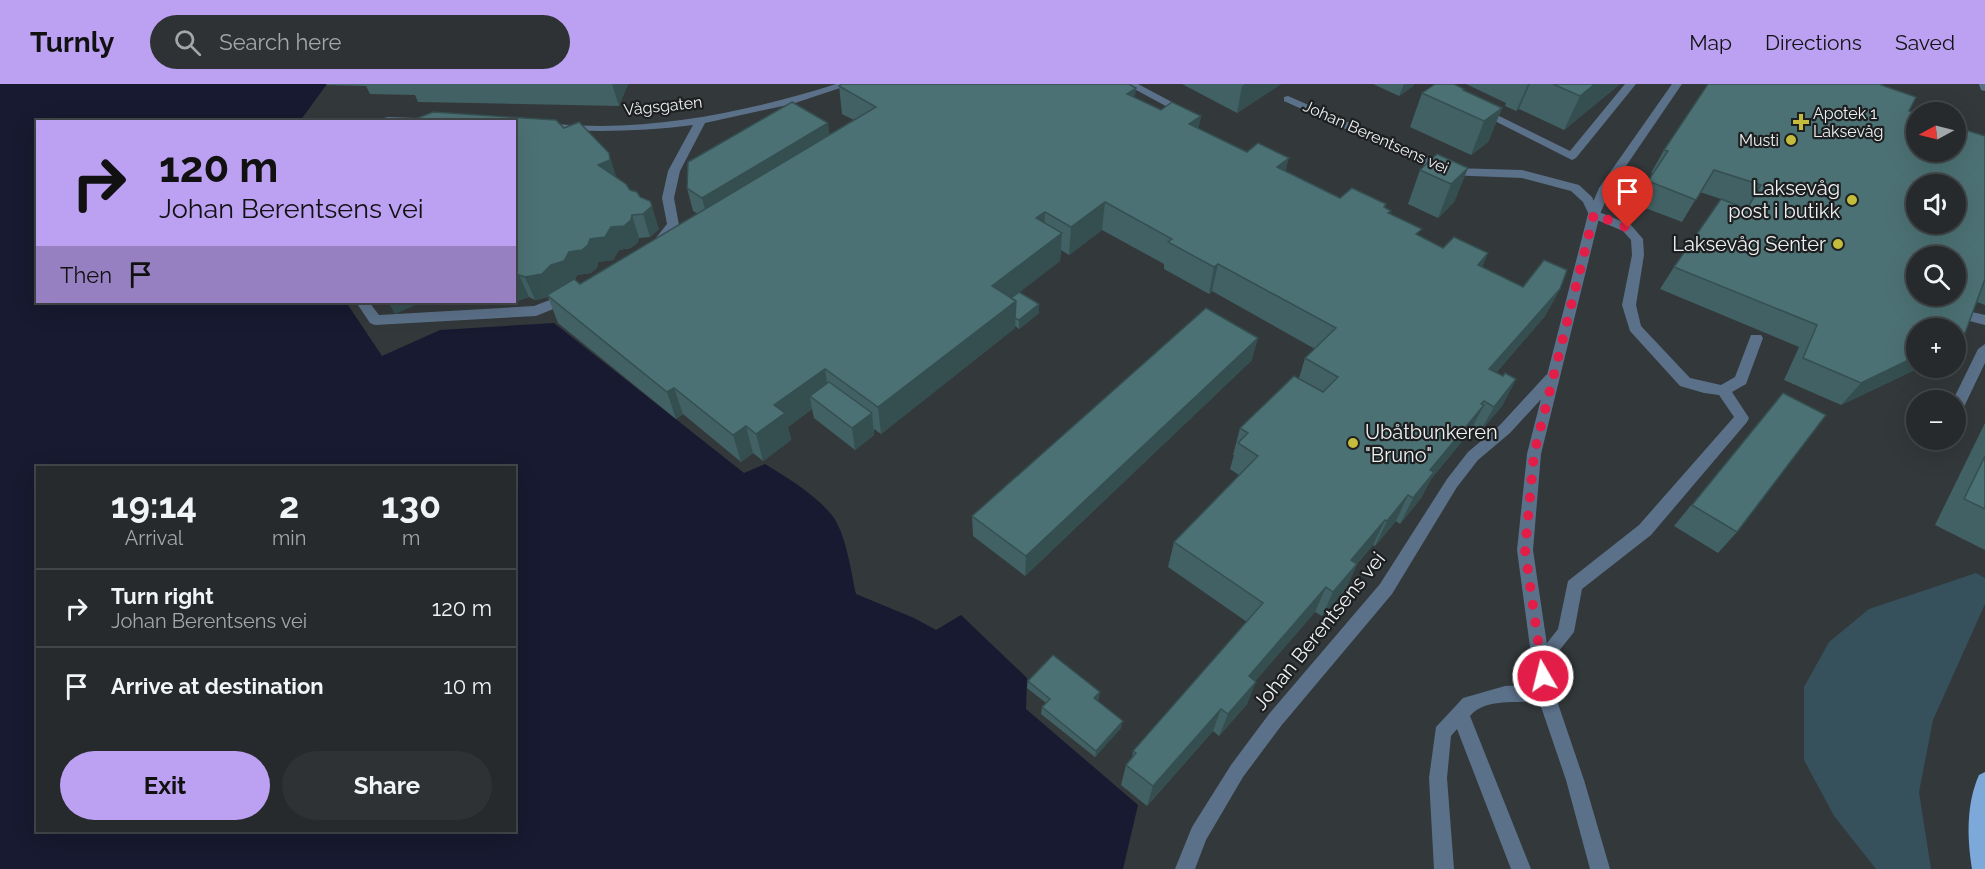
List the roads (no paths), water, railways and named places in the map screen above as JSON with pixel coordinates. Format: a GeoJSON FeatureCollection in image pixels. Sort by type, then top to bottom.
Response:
{"type":"FeatureCollection","features":[{"type":"Feature","properties":{"kind":"main road"},"geometry":{"type":"LineString","coordinates":[[1982,869],[1978,846],[1980,801],[1985,781]]}},
{"type":"Feature","properties":{"kind":"street","name":"Vågsgaten"},"geometry":{"type":"LineString","coordinates":[[516,124],[601,129],[701,120],[810,96],[846,84]]}},
{"type":"Feature","properties":{"kind":"street"},"geometry":{"type":"LineString","coordinates":[[1130,84],[1179,109]]}},
{"type":"Feature","properties":{"kind":"street"},"geometry":{"type":"LineString","coordinates":[[1468,105],[1572,156],[1631,84]]}},
{"type":"Feature","properties":{"kind":"street","name":"Johan Berentsens vei"},"geometry":{"type":"LineString","coordinates":[[1600,869],[1575,780],[1545,692],[1540,661],[1525,550],[1534,454],[1594,214],[1605,189],[1677,84]]}},
{"type":"Feature","properties":{"kind":"street","name":"Johan Berentsens vei"},"geometry":{"type":"LineString","coordinates":[[1288,99],[1451,172],[1522,174],[1575,188],[1588,200],[1594,214]]}},
{"type":"Feature","properties":{"kind":"street"},"geometry":{"type":"LineString","coordinates":[[648,252],[666,237],[673,225],[668,198],[674,171],[701,120]]}},
{"type":"Feature","properties":{"kind":"street"},"geometry":{"type":"LineString","coordinates":[[1594,214],[1628,228],[1637,239],[1638,255],[1629,305],[1635,328],[1684,388],[1723,390],[1741,380],[1756,338]]}},
{"type":"Feature","properties":{"kind":"street"},"geometry":{"type":"LineString","coordinates":[[364,303],[375,320],[536,311],[558,304],[578,293]]}},
{"type":"Feature","properties":{"kind":"street"},"geometry":{"type":"LineString","coordinates":[[1959,314],[1985,320]]}},
{"type":"Feature","properties":{"kind":"street"},"geometry":{"type":"LineString","coordinates":[[1965,390],[1985,349]]}},
{"type":"Feature","properties":{"kind":"street","name":"Johan Berentsens vei"},"geometry":{"type":"LineString","coordinates":[[1185,869],[1199,834],[1237,771],[1304,685],[1386,589],[1452,483],[1473,456],[1505,429],[1551,379]]}},
{"type":"Feature","properties":{"kind":"street"},"geometry":{"type":"LineString","coordinates":[[1540,661],[1566,632],[1574,586],[1645,530],[1742,418],[1723,390]]}},
{"type":"Feature","properties":{"kind":"street"},"geometry":{"type":"LineString","coordinates":[[1444,869],[1438,778],[1442,733],[1469,704],[1505,694],[1545,692]]}},
{"type":"Feature","properties":{"kind":"street"},"geometry":{"type":"LineString","coordinates":[[1460,713],[1521,869]]}},
{"type":"Feature","properties":{"kind":"place","name":"Apotek 1 Laksevåg"},"geometry":{"type":"Point","coordinates":[1801,122]}},
{"type":"Feature","properties":{"kind":"place","name":"Musti"},"geometry":{"type":"Point","coordinates":[1791,140]}},
{"type":"Feature","properties":{"kind":"place","name":"Laksevåg post i butikk"},"geometry":{"type":"Point","coordinates":[1852,200]}},
{"type":"Feature","properties":{"kind":"place","name":"Laksevåg Senter"},"geometry":{"type":"Point","coordinates":[1838,244]}},
{"type":"Feature","properties":{"kind":"place","name":"Ubåtbunkeren \"Bruno\""},"geometry":{"type":"Point","coordinates":[1353,443]}}]}
